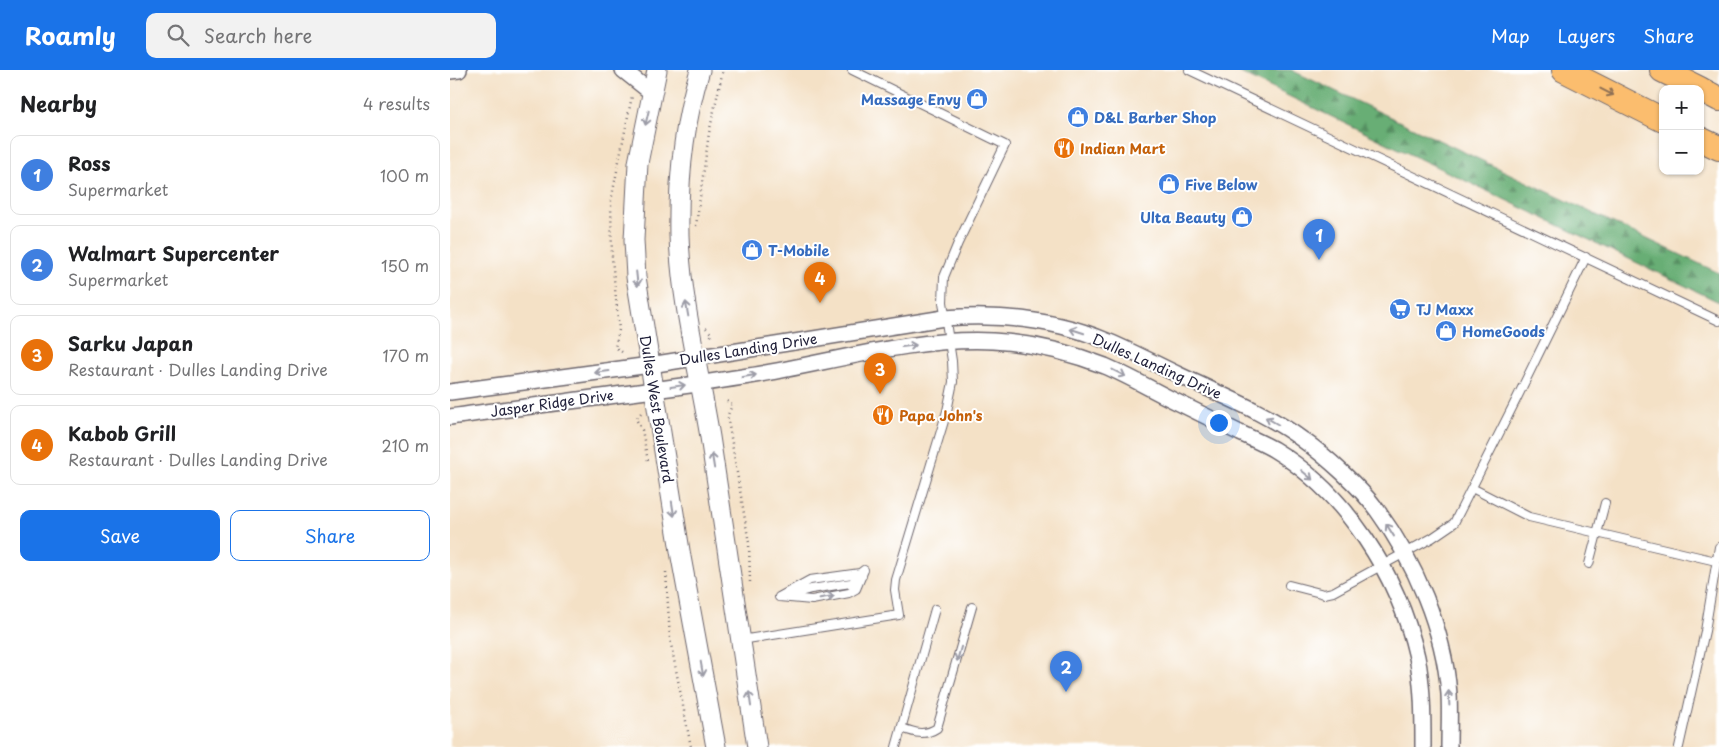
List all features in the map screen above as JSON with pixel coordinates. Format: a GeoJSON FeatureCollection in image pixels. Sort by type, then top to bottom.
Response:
{"type":"FeatureCollection","features":[{"type":"Feature","properties":{"kind":"main road"},"geometry":{"type":"LineString","coordinates":[[1564,70],[1659,118]]}},
{"type":"Feature","properties":{"kind":"main road"},"geometry":{"type":"LineString","coordinates":[[1662,70],[1692,85]]}},
{"type":"Feature","properties":{"kind":"main road"},"geometry":{"type":"LineString","coordinates":[[1704,91],[1719,98]]}},
{"type":"Feature","properties":{"kind":"main road"},"geometry":{"type":"LineString","coordinates":[[1704,141],[1719,148]]}},
{"type":"Feature","properties":{"kind":"street"},"geometry":{"type":"LineString","coordinates":[[450,71],[459,70]]}},
{"type":"Feature","properties":{"kind":"street"},"geometry":{"type":"LineString","coordinates":[[623,70],[652,93]]}},
{"type":"Feature","properties":{"kind":"street","name":"Dulles West Boulevard"},"geometry":{"type":"LineString","coordinates":[[657,70],[638,163],[634,240],[636,277],[681,557],[716,747]]}},
{"type":"Feature","properties":{"kind":"street"},"geometry":{"type":"LineString","coordinates":[[700,70],[685,138],[679,235],[686,302],[701,383],[757,747]]}},
{"type":"Feature","properties":{"kind":"street","name":"Dulles Landing Drive"},"geometry":{"type":"LineString","coordinates":[[650,365],[944,318],[973,316],[1023,319],[1082,332],[1133,353],[1249,408],[1303,440],[1329,461],[1376,509],[1404,553],[1417,579],[1441,648],[1449,694],[1449,747]]}},
{"type":"Feature","properties":{"kind":"street","name":"Dulles Landing Drive"},"geometry":{"type":"LineString","coordinates":[[654,390],[750,376],[900,347],[949,341],[1025,344],[1077,356],[1106,367],[1272,449],[1316,482],[1335,501],[1383,565],[1401,607],[1417,656],[1422,700],[1423,747]]}},
{"type":"Feature","properties":{"kind":"street","name":"Jasper Ridge Drive"},"geometry":{"type":"LineString","coordinates":[[450,392],[650,365]]}},
{"type":"Feature","properties":{"kind":"street","name":"Jasper Ridge Drive"},"geometry":{"type":"LineString","coordinates":[[450,416],[654,390]]}},
{"type":"Feature","properties":{"kind":"lane"},"geometry":{"type":"LineString","coordinates":[[741,640],[899,614],[895,590],[896,580],[951,394],[953,371],[944,318],[943,287],[947,267],[1005,145],[852,70]]}},
{"type":"Feature","properties":{"kind":"lane"},"geometry":{"type":"LineString","coordinates":[[1189,70],[1719,321]]}},
{"type":"Feature","properties":{"kind":"lane"},"geometry":{"type":"LineString","coordinates":[[1290,586],[1309,592],[1328,593],[1383,565],[1444,531],[1454,523],[1586,257]]}},
{"type":"Feature","properties":{"kind":"lane"},"geometry":{"type":"LineString","coordinates":[[1472,488],[1529,517],[1716,561]]}},
{"type":"Feature","properties":{"kind":"lane"},"geometry":{"type":"LineString","coordinates":[[1589,564],[1605,503]]}},
{"type":"Feature","properties":{"kind":"lane"},"geometry":{"type":"LineString","coordinates":[[1679,747],[1712,596],[1719,547]]}},
{"type":"Feature","properties":{"kind":"lane"},"geometry":{"type":"LineString","coordinates":[[863,573],[856,588],[849,593],[812,600],[779,598],[810,580],[863,573]]}},
{"type":"Feature","properties":{"kind":"lane"},"geometry":{"type":"LineString","coordinates":[[902,728],[915,732],[929,733],[937,728],[972,607]]}},
{"type":"Feature","properties":{"kind":"lane"},"geometry":{"type":"LineString","coordinates":[[896,747],[935,609]]}},
{"type":"Feature","properties":{"kind":"path"},"geometry":{"type":"LineString","coordinates":[[696,230],[709,133],[723,70]]}},
{"type":"Feature","properties":{"kind":"path"},"geometry":{"type":"LineString","coordinates":[[704,322],[712,334],[709,338]]}},
{"type":"Feature","properties":{"kind":"path"},"geometry":{"type":"LineString","coordinates":[[727,402],[732,405],[728,420],[749,542],[750,582]]}},
{"type":"Feature","properties":{"kind":"path"},"geometry":{"type":"LineString","coordinates":[[640,413],[636,420],[642,430],[649,469]]}},
{"type":"Feature","properties":{"kind":"path"},"geometry":{"type":"LineString","coordinates":[[666,570],[670,639],[691,747]]}},
{"type":"Feature","properties":{"kind":"green space"},"geometry":{"type":"Polygon","coordinates":[[[1234,70],[1291,70],[1719,273],[1719,302],[1234,70]]]}},
{"type":"Feature","properties":{"kind":"place","name":"Massage Envy"},"geometry":{"type":"Point","coordinates":[977,99]}},
{"type":"Feature","properties":{"kind":"place","name":"D&L Barber Shop"},"geometry":{"type":"Point","coordinates":[1078,117]}},
{"type":"Feature","properties":{"kind":"place","name":"Indian Mart"},"geometry":{"type":"Point","coordinates":[1064,148]}},
{"type":"Feature","properties":{"kind":"place","name":"Five Below"},"geometry":{"type":"Point","coordinates":[1169,184]}},
{"type":"Feature","properties":{"kind":"place","name":"Ulta Beauty"},"geometry":{"type":"Point","coordinates":[1242,217]}},
{"type":"Feature","properties":{"kind":"place","name":"T-Mobile"},"geometry":{"type":"Point","coordinates":[752,250]}},
{"type":"Feature","properties":{"kind":"place","name":"Ross"},"geometry":{"type":"Point","coordinates":[1319,260]}},
{"type":"Feature","properties":{"kind":"place","name":"Kabob Grill"},"geometry":{"type":"Point","coordinates":[820,303]}},
{"type":"Feature","properties":{"kind":"place","name":"TJ Maxx"},"geometry":{"type":"Point","coordinates":[1400,309]}},
{"type":"Feature","properties":{"kind":"place","name":"HomeGoods"},"geometry":{"type":"Point","coordinates":[1446,331]}},
{"type":"Feature","properties":{"kind":"place","name":"Sarku Japan"},"geometry":{"type":"Point","coordinates":[880,394]}},
{"type":"Feature","properties":{"kind":"place","name":"Papa John's"},"geometry":{"type":"Point","coordinates":[883,415]}},
{"type":"Feature","properties":{"kind":"place","name":"Walmart Supercenter"},"geometry":{"type":"Point","coordinates":[1066,692]}}]}
